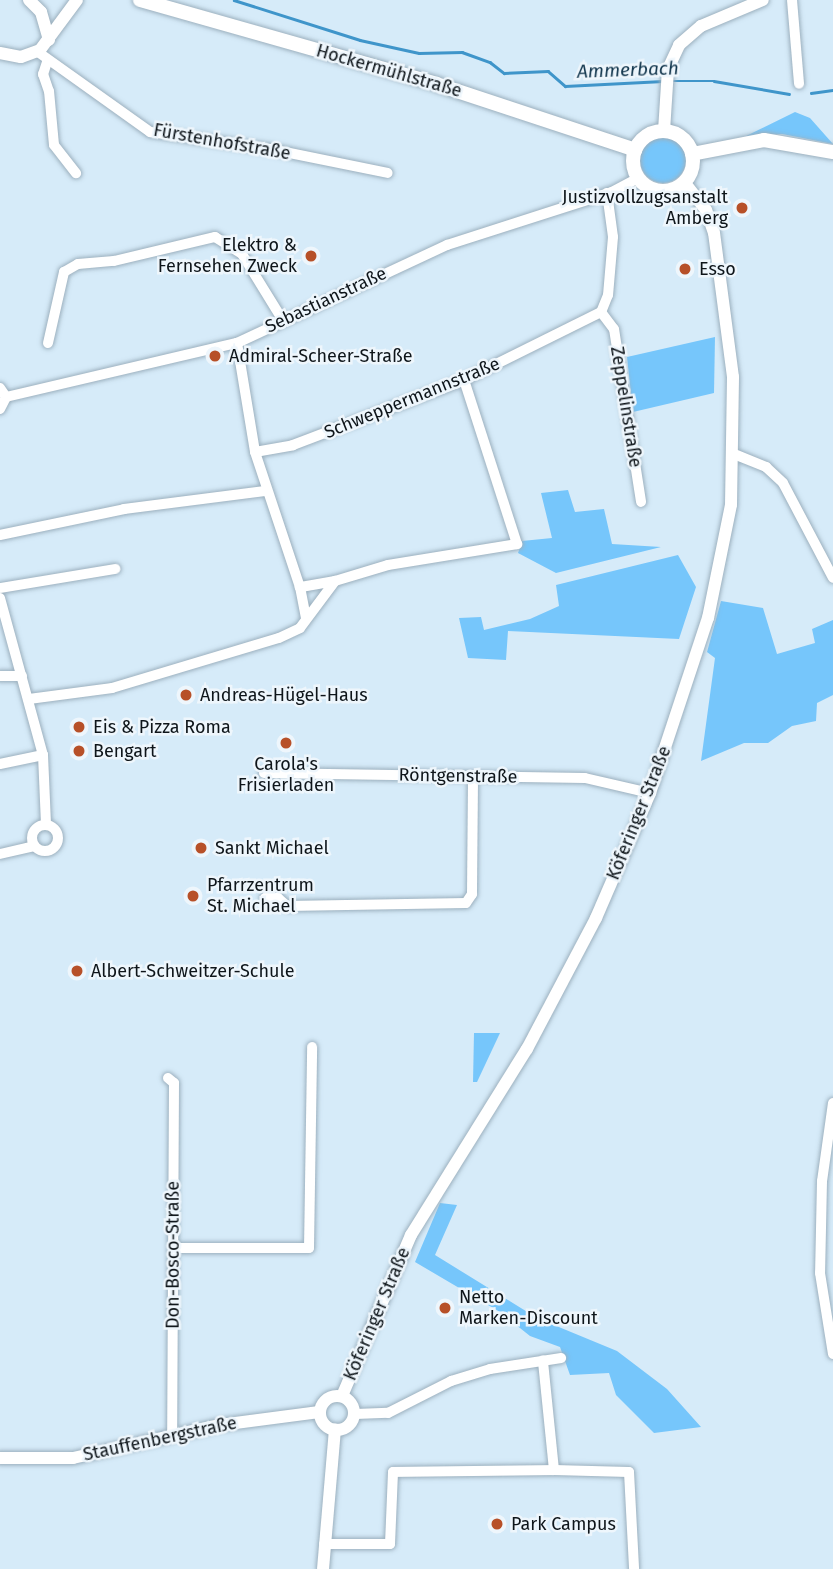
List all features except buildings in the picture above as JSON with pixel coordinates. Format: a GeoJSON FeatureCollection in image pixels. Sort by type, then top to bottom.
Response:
{"type":"FeatureCollection","features":[{"type":"Feature","properties":{"kind":"main road","name":"Hockermühlstraße"},"geometry":{"type":"LineString","coordinates":[[143,0],[436,84],[635,150]]}},
{"type":"Feature","properties":{"kind":"main road"},"geometry":{"type":"LineString","coordinates":[[664,131],[682,138],[692,154],[684,182],[662,191],[638,178],[635,150],[649,134],[664,131]]}},
{"type":"Feature","properties":{"kind":"main road"},"geometry":{"type":"LineString","coordinates":[[692,154],[764,140],[833,152]]}},
{"type":"Feature","properties":{"kind":"street"},"geometry":{"type":"LineString","coordinates":[[29,0],[41,12],[49,40]]}},
{"type":"Feature","properties":{"kind":"street"},"geometry":{"type":"LineString","coordinates":[[76,173],[54,145],[49,91],[43,74],[42,57],[49,40],[77,0]]}},
{"type":"Feature","properties":{"kind":"street"},"geometry":{"type":"LineString","coordinates":[[664,131],[664,93],[668,69],[679,45],[694,31],[763,0]]}},
{"type":"Feature","properties":{"kind":"street"},"geometry":{"type":"LineString","coordinates":[[792,0],[799,84]]}},
{"type":"Feature","properties":{"kind":"street"},"geometry":{"type":"LineString","coordinates":[[0,53],[42,57]]}},
{"type":"Feature","properties":{"kind":"street","name":"Fürstenhofstraße"},"geometry":{"type":"LineString","coordinates":[[42,57],[102,94],[150,132],[270,149],[388,173]]}},
{"type":"Feature","properties":{"kind":"street","name":"Sebastianstraße"},"geometry":{"type":"LineString","coordinates":[[3,393],[237,343],[282,319],[471,236],[607,193],[638,178]]}},
{"type":"Feature","properties":{"kind":"street","name":"Köferinger Straße"},"geometry":{"type":"LineString","coordinates":[[342,1396],[411,1235],[527,1049],[596,918],[650,793],[719,576],[734,454],[731,340],[719,255],[706,211],[684,182]]}},
{"type":"Feature","properties":{"kind":"street"},"geometry":{"type":"LineString","coordinates":[[601,312],[608,295],[613,237],[607,193]]}},
{"type":"Feature","properties":{"kind":"street"},"geometry":{"type":"LineString","coordinates":[[48,342],[64,272],[78,264],[114,261],[215,237],[242,254],[282,319]]}},
{"type":"Feature","properties":{"kind":"street","name":"Schweppermannstraße"},"geometry":{"type":"LineString","coordinates":[[255,452],[293,445],[464,380],[601,312]]}},
{"type":"Feature","properties":{"kind":"street","name":"Zeppelinstraße"},"geometry":{"type":"LineString","coordinates":[[601,312],[614,329],[641,502]]}},
{"type":"Feature","properties":{"kind":"street"},"geometry":{"type":"LineString","coordinates":[[237,343],[255,452],[265,491],[300,587],[306,617]]}},
{"type":"Feature","properties":{"kind":"street"},"geometry":{"type":"LineString","coordinates":[[300,587],[335,581],[388,565],[514,546],[498,475],[464,380]]}},
{"type":"Feature","properties":{"kind":"street"},"geometry":{"type":"LineString","coordinates":[[0,409],[3,393]]}},
{"type":"Feature","properties":{"kind":"street"},"geometry":{"type":"LineString","coordinates":[[734,454],[766,467],[783,483],[833,578]]}},
{"type":"Feature","properties":{"kind":"street"},"geometry":{"type":"LineString","coordinates":[[0,535],[124,509],[265,491]]}},
{"type":"Feature","properties":{"kind":"street"},"geometry":{"type":"LineString","coordinates":[[0,589],[115,569]]}},
{"type":"Feature","properties":{"kind":"street"},"geometry":{"type":"LineString","coordinates":[[29,699],[112,688],[279,638],[300,628],[335,581]]}},
{"type":"Feature","properties":{"kind":"street"},"geometry":{"type":"LineString","coordinates":[[0,598],[43,755],[46,825]]}},
{"type":"Feature","properties":{"kind":"street"},"geometry":{"type":"LineString","coordinates":[[0,676],[22,676]]}},
{"type":"Feature","properties":{"kind":"street"},"geometry":{"type":"LineString","coordinates":[[0,764],[43,755]]}},
{"type":"Feature","properties":{"kind":"street","name":"Röntgenstraße"},"geometry":{"type":"LineString","coordinates":[[264,773],[585,778],[650,793]]}},
{"type":"Feature","properties":{"kind":"street"},"geometry":{"type":"LineString","coordinates":[[265,898],[278,898],[287,906],[466,903],[472,894],[473,776]]}},
{"type":"Feature","properties":{"kind":"street"},"geometry":{"type":"LineString","coordinates":[[0,854],[34,846],[47,852],[58,843],[57,831],[46,825]]}},
{"type":"Feature","properties":{"kind":"street"},"geometry":{"type":"LineString","coordinates":[[34,846],[34,831],[46,825]]}},
{"type":"Feature","properties":{"kind":"street"},"geometry":{"type":"LineString","coordinates":[[173,1248],[309,1248],[312,1048]]}},
{"type":"Feature","properties":{"kind":"street","name":"Don-Bosco-Straße"},"geometry":{"type":"LineString","coordinates":[[168,1078],[174,1083],[172,1436]]}},
{"type":"Feature","properties":{"kind":"street"},"geometry":{"type":"LineString","coordinates":[[833,1103],[822,1181],[820,1273],[833,1354]]}},
{"type":"Feature","properties":{"kind":"street"},"geometry":{"type":"LineString","coordinates":[[355,1413],[388,1413],[451,1381],[489,1368],[561,1358]]}},
{"type":"Feature","properties":{"kind":"street"},"geometry":{"type":"LineString","coordinates":[[543,1361],[554,1470]]}},
{"type":"Feature","properties":{"kind":"street"},"geometry":{"type":"LineString","coordinates":[[342,1396],[351,1403],[355,1413],[350,1424],[335,1430],[322,1422],[319,1412],[326,1399],[342,1396]]}},
{"type":"Feature","properties":{"kind":"street","name":"Stauffenbergstraße"},"geometry":{"type":"LineString","coordinates":[[0,1458],[73,1458],[264,1417],[319,1412]]}},
{"type":"Feature","properties":{"kind":"street"},"geometry":{"type":"LineString","coordinates":[[323,1569],[335,1430]]}},
{"type":"Feature","properties":{"kind":"street"},"geometry":{"type":"LineString","coordinates":[[324,1544],[390,1544],[393,1472],[629,1472],[634,1569]]}},
{"type":"Feature","properties":{"kind":"shaded area"},"geometry":{"type":"Polygon","coordinates":[[[795,112],[810,118],[833,144],[782,134],[746,136],[795,112]]]}},
{"type":"Feature","properties":{"kind":"shaded area"},"geometry":{"type":"Polygon","coordinates":[[[663,137],[679,144],[686,160],[679,176],[663,183],[647,176],[640,160],[647,144],[663,137]]]}},
{"type":"Feature","properties":{"kind":"shaded area"},"geometry":{"type":"Polygon","coordinates":[[[715,337],[714,393],[633,412],[627,357],[715,337]]]}},
{"type":"Feature","properties":{"kind":"shaded area"},"geometry":{"type":"Polygon","coordinates":[[[568,490],[575,512],[604,509],[612,544],[661,547],[556,573],[518,553],[522,541],[552,538],[541,493],[568,490]]]}},
{"type":"Feature","properties":{"kind":"shaded area"},"geometry":{"type":"Polygon","coordinates":[[[678,555],[696,587],[679,639],[508,631],[506,660],[468,658],[459,618],[481,617],[484,630],[530,619],[559,606],[556,585],[678,555]]]}},
{"type":"Feature","properties":{"kind":"shaded area"},"geometry":{"type":"Polygon","coordinates":[[[721,601],[763,608],[777,654],[815,643],[812,629],[833,620],[833,695],[817,703],[816,721],[792,726],[768,743],[744,743],[701,761],[715,658],[707,652],[721,601]]]}},
{"type":"Feature","properties":{"kind":"shaded area"},"geometry":{"type":"Polygon","coordinates":[[[474,1033],[500,1033],[477,1082],[473,1082],[474,1033]]]}},
{"type":"Feature","properties":{"kind":"shaded area"},"geometry":{"type":"Polygon","coordinates":[[[440,1203],[457,1205],[435,1255],[537,1318],[617,1351],[667,1389],[701,1427],[654,1433],[616,1395],[609,1373],[570,1375],[560,1347],[530,1336],[500,1312],[415,1262],[440,1203]]]}},
{"type":"Feature","properties":{"kind":"waterway","name":"Ammerbach"},"geometry":{"type":"LineString","coordinates":[[234,0],[360,40],[419,53],[462,52],[490,62],[504,73],[548,71],[565,86],[663,81]]}},
{"type":"Feature","properties":{"kind":"waterway","name":"Ammerbach"},"geometry":{"type":"LineString","coordinates":[[670,81],[714,81],[789,94]]}},
{"type":"Feature","properties":{"kind":"waterway","name":"Ammerbach"},"geometry":{"type":"LineString","coordinates":[[811,93],[833,90]]}},
{"type":"Feature","properties":{"kind":"place","name":"Justizvollzugsanstalt Amberg"},"geometry":{"type":"Point","coordinates":[742,208]}},
{"type":"Feature","properties":{"kind":"place","name":"Elektro & Fernsehen Zweck"},"geometry":{"type":"Point","coordinates":[311,256]}},
{"type":"Feature","properties":{"kind":"place","name":"Esso"},"geometry":{"type":"Point","coordinates":[685,269]}},
{"type":"Feature","properties":{"kind":"place","name":"Admiral-Scheer-Straße"},"geometry":{"type":"Point","coordinates":[215,356]}},
{"type":"Feature","properties":{"kind":"place","name":"Andreas-Hügel-Haus"},"geometry":{"type":"Point","coordinates":[186,695]}},
{"type":"Feature","properties":{"kind":"place","name":"Eis & Pizza Roma"},"geometry":{"type":"Point","coordinates":[79,727]}},
{"type":"Feature","properties":{"kind":"place","name":"Carola's Frisierladen"},"geometry":{"type":"Point","coordinates":[286,743]}},
{"type":"Feature","properties":{"kind":"place","name":"Bengart"},"geometry":{"type":"Point","coordinates":[79,751]}},
{"type":"Feature","properties":{"kind":"place","name":"Sankt Michael"},"geometry":{"type":"Point","coordinates":[201,848]}},
{"type":"Feature","properties":{"kind":"place","name":"Pfarrzentrum St. Michael"},"geometry":{"type":"Point","coordinates":[193,896]}},
{"type":"Feature","properties":{"kind":"place","name":"Albert-Schweitzer-Schule"},"geometry":{"type":"Point","coordinates":[77,971]}},
{"type":"Feature","properties":{"kind":"place","name":"Netto Marken-Discount"},"geometry":{"type":"Point","coordinates":[445,1308]}},
{"type":"Feature","properties":{"kind":"place","name":"Park Campus"},"geometry":{"type":"Point","coordinates":[497,1524]}}]}
